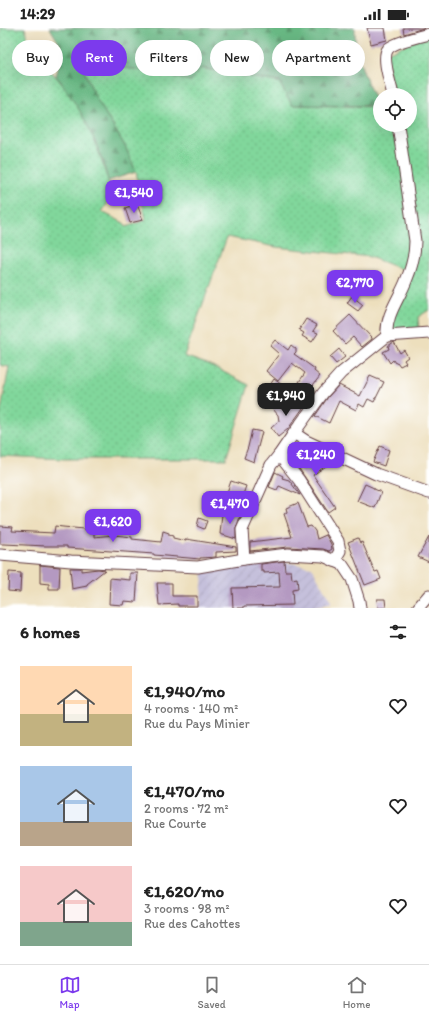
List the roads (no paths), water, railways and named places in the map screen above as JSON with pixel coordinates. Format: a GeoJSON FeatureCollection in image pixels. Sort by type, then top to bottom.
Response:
{"type":"FeatureCollection","features":[{"type":"Feature","properties":{"kind":"street"},"geometry":{"type":"LineString","coordinates":[[391,88],[385,61],[388,48],[394,44],[429,34]]}},
{"type":"Feature","properties":{"kind":"street"},"geometry":{"type":"LineString","coordinates":[[387,336],[386,329],[390,315],[406,282],[415,255],[415,241],[399,132]]}},
{"type":"Feature","properties":{"kind":"street"},"geometry":{"type":"LineString","coordinates":[[244,559],[242,530],[271,465],[323,394],[341,373],[387,336],[429,333]]}},
{"type":"Feature","properties":{"kind":"street"},"geometry":{"type":"LineString","coordinates":[[294,433],[306,441],[376,474],[429,493]]}},
{"type":"Feature","properties":{"kind":"street"},"geometry":{"type":"LineString","coordinates":[[279,455],[298,480],[338,541],[340,552],[334,561]]}},
{"type":"Feature","properties":{"kind":"street"},"geometry":{"type":"LineString","coordinates":[[0,555],[198,567],[244,559],[288,554],[323,556],[342,564],[352,579],[360,608]]}},
{"type":"Feature","properties":{"kind":"street"},"geometry":{"type":"LineString","coordinates":[[418,608],[429,595]]}}]}
